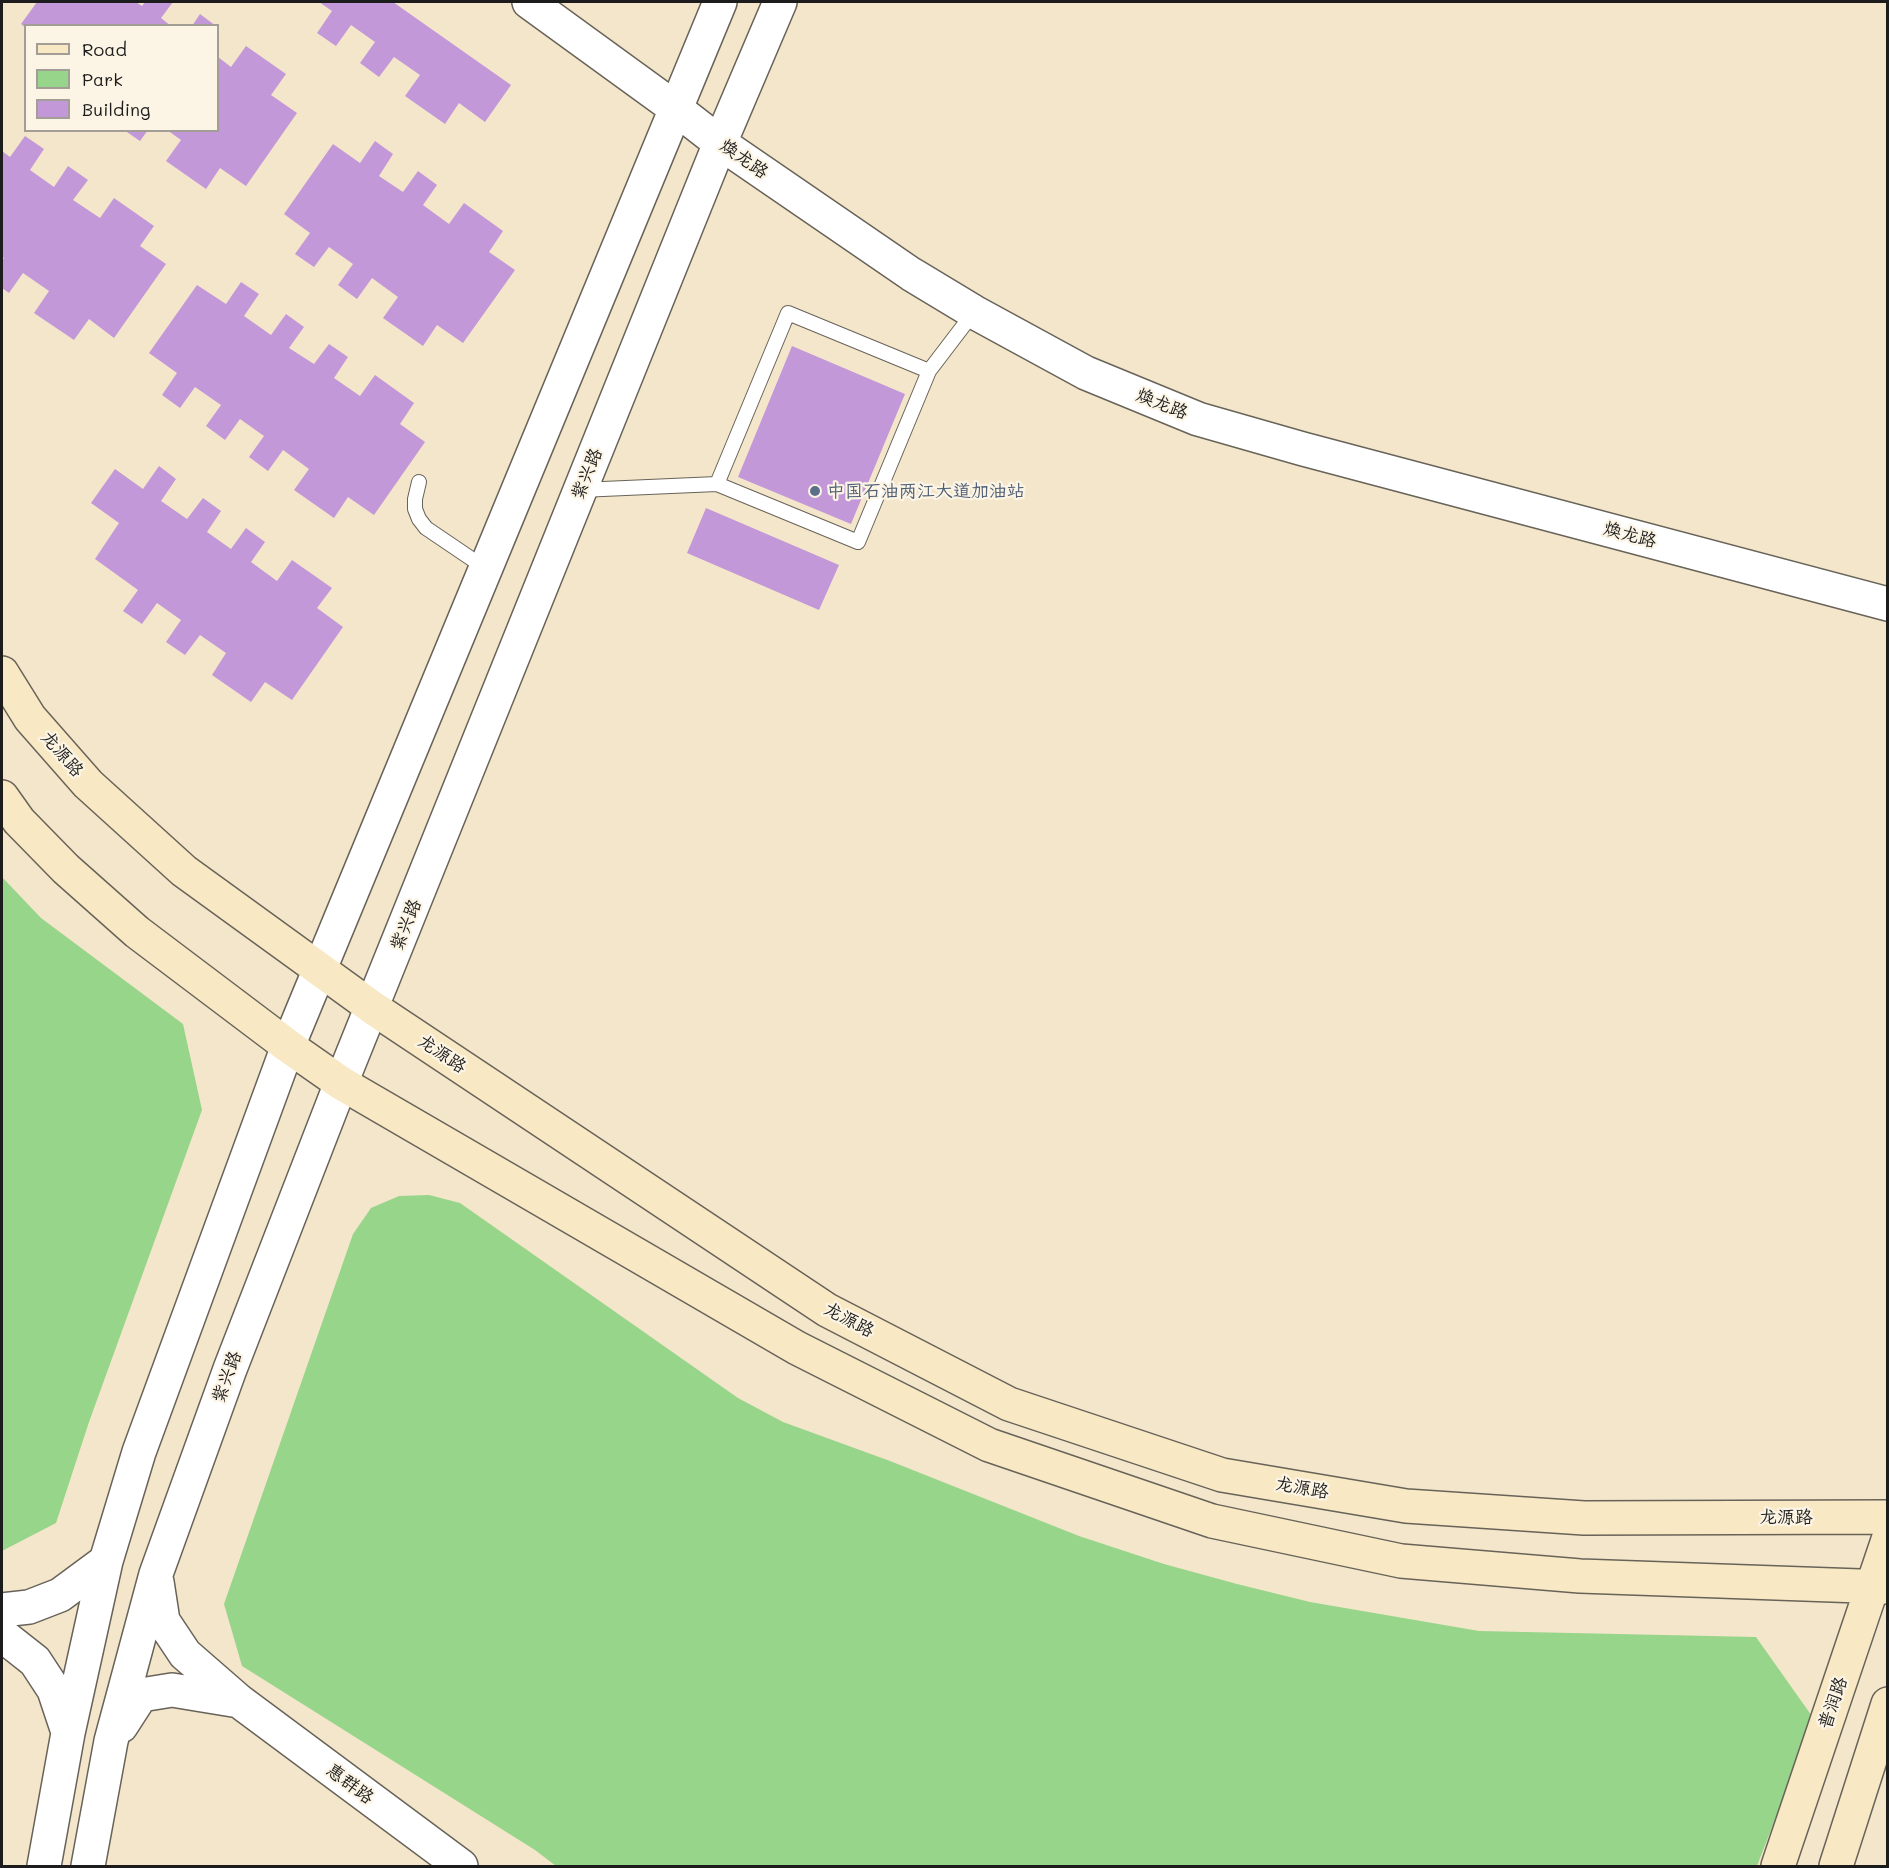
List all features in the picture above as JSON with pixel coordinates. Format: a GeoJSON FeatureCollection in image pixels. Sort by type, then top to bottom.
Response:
{"type":"FeatureCollection","features":[{"type":"Feature","properties":{"kind":"main road","name":"龙源路"},"geometry":{"type":"LineString","coordinates":[[2,673],[30,718],[88,784],[184,871],[319,969],[373,1008],[827,1310],[1010,1404],[1222,1475],[1406,1506],[1584,1518],[1887,1517]]}},
{"type":"Feature","properties":{"kind":"main road"},"geometry":{"type":"LineString","coordinates":[[2,797],[20,821],[66,869],[137,932],[341,1083],[797,1348],[989,1445],[1212,1521],[1401,1561],[1580,1576],[1880,1587]]}},
{"type":"Feature","properties":{"kind":"main road","name":"普润路"},"geometry":{"type":"LineString","coordinates":[[1778,1866],[1880,1587],[1887,1540]]}},
{"type":"Feature","properties":{"kind":"main road"},"geometry":{"type":"LineString","coordinates":[[1836,1866],[1887,1704]]}},
{"type":"Feature","properties":{"kind":"street","name":"焕龙路"},"geometry":{"type":"LineString","coordinates":[[529,2],[720,142],[911,274],[974,312],[1086,373],[1198,419],[1887,604]]}},
{"type":"Feature","properties":{"kind":"street"},"geometry":{"type":"LineString","coordinates":[[44,1866],[68,1732],[106,1561],[139,1452],[288,1046],[720,2]]}},
{"type":"Feature","properties":{"kind":"street","name":"紫兴路"},"geometry":{"type":"LineString","coordinates":[[88,1866],[111,1741],[156,1574],[230,1369],[341,1083],[720,142],[780,2]]}},
{"type":"Feature","properties":{"kind":"street"},"geometry":{"type":"LineString","coordinates":[[2,1610],[28,1607],[60,1595],[106,1561]]}},
{"type":"Feature","properties":{"kind":"street","name":"惠群路"},"geometry":{"type":"LineString","coordinates":[[156,1574],[163,1621],[184,1654],[239,1701],[461,1866]]}},
{"type":"Feature","properties":{"kind":"street"},"geometry":{"type":"LineString","coordinates":[[2,1635],[35,1661],[54,1690],[68,1732]]}},
{"type":"Feature","properties":{"kind":"street"},"geometry":{"type":"LineString","coordinates":[[111,1741],[141,1695],[172,1690],[239,1701]]}},
{"type":"Feature","properties":{"kind":"lane"},"geometry":{"type":"LineString","coordinates":[[580,490],[717,483],[858,542],[929,371],[974,312]]}},
{"type":"Feature","properties":{"kind":"lane"},"geometry":{"type":"LineString","coordinates":[[717,483],[788,313],[929,371]]}},
{"type":"Feature","properties":{"kind":"lane"},"geometry":{"type":"LineString","coordinates":[[419,483],[415,509],[419,519],[426,528],[485,568]]}},
{"type":"Feature","properties":{"kind":"green space"},"geometry":{"type":"Polygon","coordinates":[[[2,877],[41,918],[183,1024],[202,1110],[89,1422],[56,1523],[2,1551],[2,877]]]}},
{"type":"Feature","properties":{"kind":"green space"},"geometry":{"type":"Polygon","coordinates":[[[429,1195],[460,1203],[738,1398],[783,1422],[890,1461],[1079,1536],[1164,1564],[1310,1602],[1479,1631],[1756,1637],[1814,1719],[1757,1866],[556,1866],[535,1850],[242,1666],[224,1604],[353,1234],[371,1208],[399,1196],[429,1195]]]}},
{"type":"Feature","properties":{"kind":"building"},"geometry":{"type":"Polygon","coordinates":[[[37,2],[136,2],[142,6],[145,2],[173,2],[161,18],[168,24],[24,24],[24,26],[21,24],[37,2]]]}},
{"type":"Feature","properties":{"kind":"building"},"geometry":{"type":"Polygon","coordinates":[[[319,2],[393,2],[511,85],[485,122],[459,103],[445,124],[405,96],[420,75],[394,57],[379,77],[360,63],[375,42],[351,25],[336,46],[317,33],[332,11],[319,2]]]}},
{"type":"Feature","properties":{"kind":"building"},"geometry":{"type":"Polygon","coordinates":[[[200,14],[213,24],[193,24],[200,14]]]}},
{"type":"Feature","properties":{"kind":"building"},"geometry":{"type":"Polygon","coordinates":[[[246,46],[286,74],[271,95],[297,113],[246,186],[220,168],[206,189],[166,161],[181,140],[170,132],[219,132],[219,58],[231,67],[246,46]]]}},
{"type":"Feature","properties":{"kind":"building"},"geometry":{"type":"Polygon","coordinates":[[[127,132],[147,132],[140,141],[127,132]]]}},
{"type":"Feature","properties":{"kind":"building"},"geometry":{"type":"Polygon","coordinates":[[[25,136],[44,149],[30,170],[54,187],[68,166],[88,180],[73,200],[100,218],[114,198],[154,226],[140,246],[166,264],[114,338],[89,319],[74,340],[34,313],[49,291],[23,273],[9,293],[2,288],[4,258],[2,257],[2,151],[10,157],[25,136]]]}},
{"type":"Feature","properties":{"kind":"building"},"geometry":{"type":"Polygon","coordinates":[[[375,141],[393,154],[379,176],[403,192],[418,171],[437,185],[423,205],[449,224],[464,203],[503,231],[489,252],[515,270],[463,343],[437,325],[423,346],[383,318],[398,297],[372,278],[357,299],[338,285],[353,264],[329,247],[314,267],[295,254],[310,233],[284,214],[333,144],[360,163],[375,141]]]}},
{"type":"Feature","properties":{"kind":"building"},"geometry":{"type":"Polygon","coordinates":[[[241,282],[259,294],[244,316],[271,335],[286,314],[304,327],[289,348],[314,364],[329,344],[348,357],[334,378],[360,396],[375,375],[414,403],[400,424],[425,442],[374,515],[348,497],[334,518],[294,490],[309,469],[283,450],[268,471],[249,457],[264,436],[240,419],[225,440],[206,426],[221,405],[195,387],[180,408],[162,395],[177,373],[149,353],[197,285],[226,304],[241,282]]]}},
{"type":"Feature","properties":{"kind":"building"},"geometry":{"type":"Polygon","coordinates":[[[792,346],[905,394],[851,524],[738,477],[792,346]]]}},
{"type":"Feature","properties":{"kind":"building"},"geometry":{"type":"Polygon","coordinates":[[[159,466],[176,479],[161,501],[187,519],[203,498],[221,511],[207,532],[231,549],[246,528],[265,542],[251,562],[277,581],[292,560],[332,588],[317,608],[343,627],[292,700],[265,682],[251,702],[212,675],[226,653],[200,635],[185,655],[166,642],[181,620],[157,603],[142,624],[123,611],[138,590],[95,559],[119,523],[91,503],[115,469],[143,489],[159,466]]]}},
{"type":"Feature","properties":{"kind":"building"},"geometry":{"type":"Polygon","coordinates":[[[706,508],[839,565],[819,610],[687,553],[706,508]]]}},
{"type":"Feature","properties":{"kind":"place","name":"中国石油两江大道加油站"},"geometry":{"type":"Point","coordinates":[815,491]}}]}
